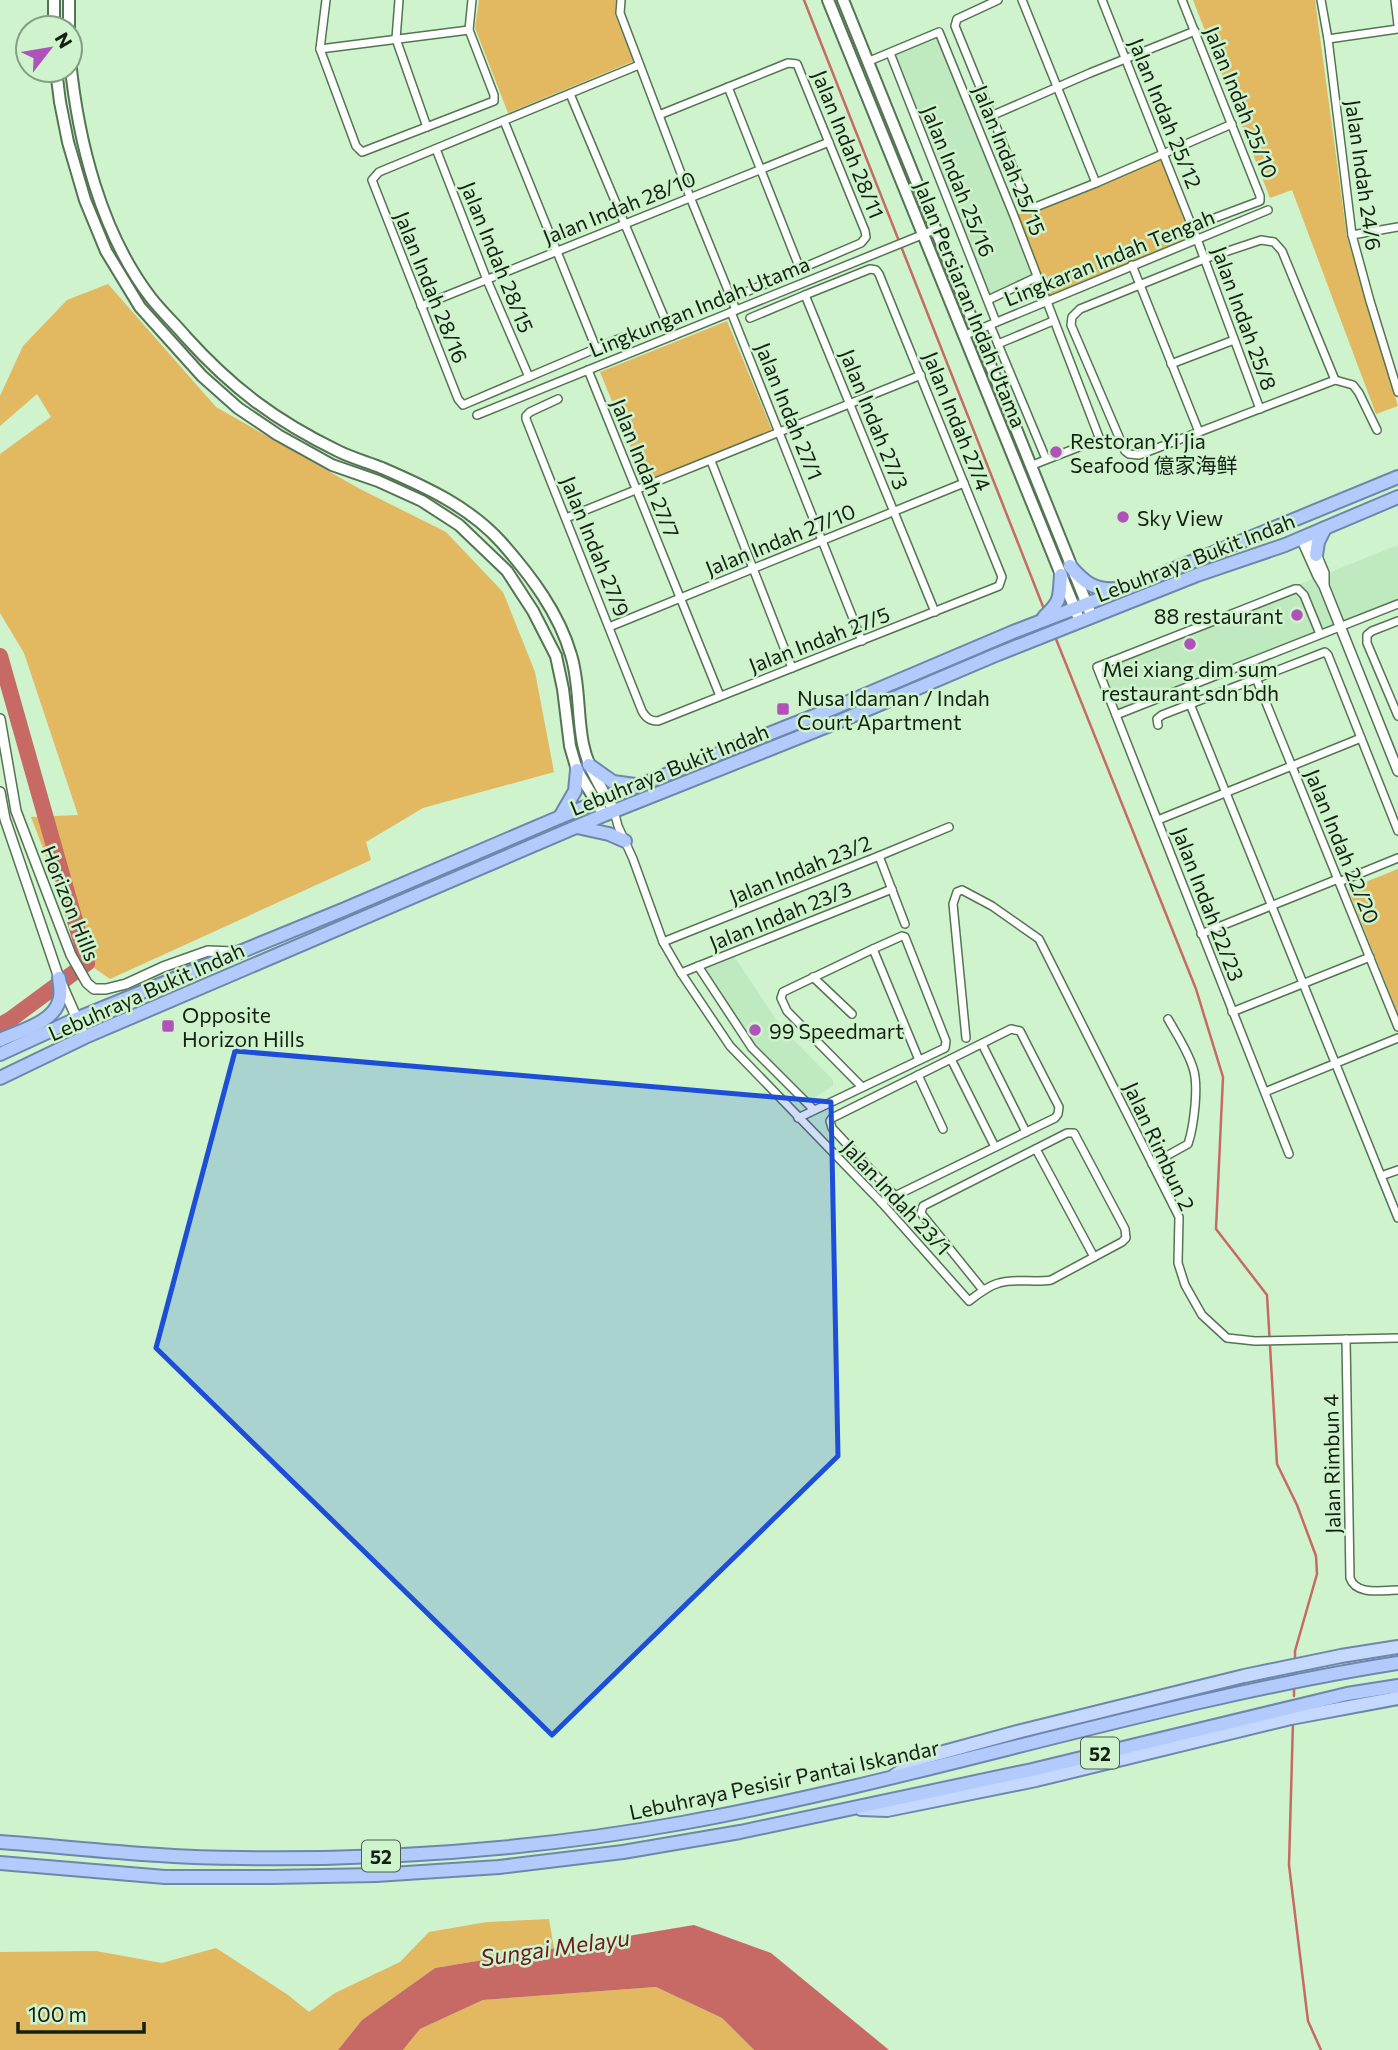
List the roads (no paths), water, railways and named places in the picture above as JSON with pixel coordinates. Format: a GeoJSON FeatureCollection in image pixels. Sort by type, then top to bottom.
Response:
{"type":"FeatureCollection","features":[{"type":"Feature","properties":{"kind":"highway","name":"Lebuhraya Bukit Indah"},"geometry":{"type":"LineString","coordinates":[[0,1054],[76,1019],[560,817],[1038,623],[1058,609],[1080,606],[1128,588],[1398,477]]}},
{"type":"Feature","properties":{"kind":"highway","name":"Lebuhraya Bukit Indah"},"geometry":{"type":"LineString","coordinates":[[0,1078],[85,1037],[609,813],[1039,638],[1197,575],[1285,545],[1398,497]]}},
{"type":"Feature","properties":{"kind":"highway"},"geometry":{"type":"LineString","coordinates":[[1281,525],[1304,535],[1319,509]]}},
{"type":"Feature","properties":{"kind":"highway"},"geometry":{"type":"LineString","coordinates":[[1285,545],[1312,554],[1325,528]]}},
{"type":"Feature","properties":{"kind":"highway"},"geometry":{"type":"LineString","coordinates":[[1058,609],[1066,570],[1095,588],[1128,588]]}},
{"type":"Feature","properties":{"kind":"highway"},"geometry":{"type":"LineString","coordinates":[[560,817],[575,791],[583,767],[613,782],[643,785]]}},
{"type":"Feature","properties":{"kind":"highway"},"geometry":{"type":"LineString","coordinates":[[578,827],[609,834],[625,841]]}},
{"type":"Feature","properties":{"kind":"highway"},"geometry":{"type":"LineString","coordinates":[[0,1040],[44,1020],[54,1011],[61,995],[59,978]]}},
{"type":"Feature","properties":{"kind":"highway","name":"Lebuhraya Pesisir Pantai Iskandar"},"geometry":{"type":"LineString","coordinates":[[0,1842],[239,1858],[353,1858],[529,1844],[617,1833],[770,1806],[891,1779],[1162,1711],[1276,1685],[1398,1662]]}},
{"type":"Feature","properties":{"kind":"highway","name":"Lebuhraya Pesisir Pantai Iskandar"},"geometry":{"type":"LineString","coordinates":[[0,1863],[165,1877],[376,1875],[499,1867],[662,1846],[740,1832],[1032,1770],[1347,1694],[1398,1686]]}},
{"type":"Feature","properties":{"kind":"main road","name":"Jalan Persiaran Indah Utama"},"geometry":{"type":"LineString","coordinates":[[828,0],[963,336],[1066,570]]}},
{"type":"Feature","properties":{"kind":"main road","name":"Jalan Persiaran Indah Utama"},"geometry":{"type":"LineString","coordinates":[[843,0],[1030,466],[1086,620]]}},
{"type":"Feature","properties":{"kind":"main road"},"geometry":{"type":"LineString","coordinates":[[58,84],[68,142],[85,200],[106,251],[140,307],[202,376],[237,408],[278,436],[332,465],[378,481],[422,501],[459,525],[507,571],[533,611],[556,656],[570,746],[609,813]]}},
{"type":"Feature","properties":{"kind":"main road"},"geometry":{"type":"LineString","coordinates":[[73,84],[97,192],[119,244],[152,299],[213,367],[283,422],[340,452],[430,489],[469,513],[501,541],[533,581],[547,601],[571,654],[578,685],[583,767]]}},
{"type":"Feature","properties":{"kind":"main road"},"geometry":{"type":"LineString","coordinates":[[891,1779],[918,1759],[981,1741],[1232,1679],[1398,1647]]}},
{"type":"Feature","properties":{"kind":"main road"},"geometry":{"type":"LineString","coordinates":[[852,1808],[887,1810],[1036,1780],[1291,1718],[1398,1698]]}},
{"type":"Feature","properties":{"kind":"street"},"geometry":{"type":"LineString","coordinates":[[326,0],[320,49],[356,146],[362,152],[495,98],[469,30],[472,0]]}},
{"type":"Feature","properties":{"kind":"street"},"geometry":{"type":"LineString","coordinates":[[399,0],[396,39],[427,127]]}},
{"type":"Feature","properties":{"kind":"street","name":"Jalan Indah 27/1"},"geometry":{"type":"LineString","coordinates":[[621,0],[620,13],[639,65],[732,298],[734,311],[779,433],[862,641]]}},
{"type":"Feature","properties":{"kind":"street"},"geometry":{"type":"LineString","coordinates":[[998,0],[955,22],[1029,207],[1033,208],[1096,183],[1232,124]]}},
{"type":"Feature","properties":{"kind":"street"},"geometry":{"type":"LineString","coordinates":[[1023,0],[1096,183]]}},
{"type":"Feature","properties":{"kind":"street","name":"Jalan Indah 25/12"},"geometry":{"type":"LineString","coordinates":[[1102,0],[1197,239]]}},
{"type":"Feature","properties":{"kind":"street","name":"Jalan Indah 25/10"},"geometry":{"type":"LineString","coordinates":[[1182,0],[1260,196],[1260,201],[1204,222]]}},
{"type":"Feature","properties":{"kind":"street","name":"Jalan Indah 24/6"},"geometry":{"type":"LineString","coordinates":[[1321,0],[1352,235],[1398,392]]}},
{"type":"Feature","properties":{"kind":"street"},"geometry":{"type":"LineString","coordinates":[[1328,39],[1398,27],[1395,0]]}},
{"type":"Feature","properties":{"kind":"street"},"geometry":{"type":"LineString","coordinates":[[320,49],[469,30]]}},
{"type":"Feature","properties":{"kind":"street"},"geometry":{"type":"LineString","coordinates":[[991,116],[1195,31]]}},
{"type":"Feature","properties":{"kind":"street","name":"Jalan Indah 25/15"},"geometry":{"type":"LineString","coordinates":[[890,53],[939,32],[1099,437],[1046,459]]}},
{"type":"Feature","properties":{"kind":"street"},"geometry":{"type":"LineString","coordinates":[[867,62],[890,53]]}},
{"type":"Feature","properties":{"kind":"street","name":"Jalan Indah 25/16"},"geometry":{"type":"LineString","coordinates":[[890,53],[988,300],[998,344],[1046,459]]}},
{"type":"Feature","properties":{"kind":"street","name":"Jalan Indah 28/11"},"geometry":{"type":"LineString","coordinates":[[728,87],[788,63],[797,64],[829,142],[866,237],[861,243],[800,269]]}},
{"type":"Feature","properties":{"kind":"street"},"geometry":{"type":"LineString","coordinates":[[436,149],[639,65]]}},
{"type":"Feature","properties":{"kind":"street"},"geometry":{"type":"LineString","coordinates":[[659,116],[728,87],[800,269],[732,298]]}},
{"type":"Feature","properties":{"kind":"street"},"geometry":{"type":"LineString","coordinates":[[570,94],[672,336]]}},
{"type":"Feature","properties":{"kind":"street"},"geometry":{"type":"LineString","coordinates":[[504,121],[596,348]]}},
{"type":"Feature","properties":{"kind":"street","name":"Jalan Indah 28/10"},"geometry":{"type":"LineString","coordinates":[[421,306],[829,142]]}},
{"type":"Feature","properties":{"kind":"street","name":"Jalan Indah 28/16"},"geometry":{"type":"LineString","coordinates":[[436,149],[379,172],[372,180],[458,399],[463,405],[529,377]]}},
{"type":"Feature","properties":{"kind":"street","name":"Jalan Indah 28/15"},"geometry":{"type":"LineString","coordinates":[[436,149],[529,377]]}},
{"type":"Feature","properties":{"kind":"street","name":"Lingkaran Indah Tengah"},"geometry":{"type":"LineString","coordinates":[[963,336],[1268,210]]}},
{"type":"Feature","properties":{"kind":"street"},"geometry":{"type":"LineString","coordinates":[[1352,235],[1398,227]]}},
{"type":"Feature","properties":{"kind":"street","name":"Lingkungan Indah Utama"},"geometry":{"type":"LineString","coordinates":[[477,415],[934,230]]}},
{"type":"Feature","properties":{"kind":"street","name":"Jalan Indah 25/8"},"geometry":{"type":"LineString","coordinates":[[1197,239],[1260,409]]}},
{"type":"Feature","properties":{"kind":"street"},"geometry":{"type":"LineString","coordinates":[[1335,380],[1282,251],[1274,242],[1261,240],[1204,259],[1075,312],[1072,317],[1071,325],[1125,451],[1129,454],[1139,455],[1335,380],[1353,385],[1377,430]]}},
{"type":"Feature","properties":{"kind":"street"},"geometry":{"type":"LineString","coordinates":[[1132,265],[1199,432]]}},
{"type":"Feature","properties":{"kind":"street","name":"Jalan Indah 27/4"},"geometry":{"type":"LineString","coordinates":[[805,295],[870,269],[876,270],[1002,577],[999,586]]}},
{"type":"Feature","properties":{"kind":"street"},"geometry":{"type":"LineString","coordinates":[[988,300],[1037,277]]}},
{"type":"Feature","properties":{"kind":"street"},"geometry":{"type":"LineString","coordinates":[[750,318],[805,295]]}},
{"type":"Feature","properties":{"kind":"street","name":"Jalan Indah 27/3"},"geometry":{"type":"LineString","coordinates":[[805,295],[934,612]]}},
{"type":"Feature","properties":{"kind":"street"},"geometry":{"type":"LineString","coordinates":[[998,344],[1054,321]]}},
{"type":"Feature","properties":{"kind":"street"},"geometry":{"type":"LineString","coordinates":[[529,377],[623,337]]}},
{"type":"Feature","properties":{"kind":"street"},"geometry":{"type":"LineString","coordinates":[[1171,364],[1234,340]]}},
{"type":"Feature","properties":{"kind":"street","name":"Jalan Indah 27/7"},"geometry":{"type":"LineString","coordinates":[[587,370],[720,696]]}},
{"type":"Feature","properties":{"kind":"street"},"geometry":{"type":"LineString","coordinates":[[566,518],[921,375]]}},
{"type":"Feature","properties":{"kind":"street","name":"Jalan Indah 27/9"},"geometry":{"type":"LineString","coordinates":[[558,400],[526,416],[642,711],[651,721]]}},
{"type":"Feature","properties":{"kind":"street"},"geometry":{"type":"LineString","coordinates":[[1030,466],[1046,459]]}},
{"type":"Feature","properties":{"kind":"street"},"geometry":{"type":"LineString","coordinates":[[711,461],[792,668]]}},
{"type":"Feature","properties":{"kind":"street","name":"Jalan Indah 27/10"},"geometry":{"type":"LineString","coordinates":[[609,627],[964,483]]}},
{"type":"Feature","properties":{"kind":"street"},"geometry":{"type":"LineString","coordinates":[[1304,535],[1324,573],[1324,586],[1398,771]]}},
{"type":"Feature","properties":{"kind":"street","name":"Jalan Indah 27/5"},"geometry":{"type":"LineString","coordinates":[[651,721],[658,721],[999,586]]}},
{"type":"Feature","properties":{"kind":"street","name":"Jalan Indah 22/23"},"geometry":{"type":"LineString","coordinates":[[1289,1154],[1097,667],[1298,589],[1304,595],[1321,634]]}},
{"type":"Feature","properties":{"kind":"street"},"geometry":{"type":"LineString","coordinates":[[1116,715],[1398,604]]}},
{"type":"Feature","properties":{"kind":"street"},"geometry":{"type":"LineString","coordinates":[[1398,621],[1367,635],[1367,643],[1398,716]]}},
{"type":"Feature","properties":{"kind":"street"},"geometry":{"type":"LineString","coordinates":[[1158,725],[1157,719],[1161,715],[1325,652],[1398,831]]}},
{"type":"Feature","properties":{"kind":"street","name":"Jalan Indah 22/20"},"geometry":{"type":"LineString","coordinates":[[1256,678],[1398,1027]]}},
{"type":"Feature","properties":{"kind":"street"},"geometry":{"type":"LineString","coordinates":[[1190,704],[1398,1218]]}},
{"type":"Feature","properties":{"kind":"street","name":"Horizon Hills"},"geometry":{"type":"LineString","coordinates":[[0,719],[16,811],[71,955],[87,983],[94,989],[106,989],[126,984],[208,951],[239,952]]}},
{"type":"Feature","properties":{"kind":"street"},"geometry":{"type":"LineString","coordinates":[[1158,820],[1361,738]]}},
{"type":"Feature","properties":{"kind":"street","name":"Horizon Hills"},"geometry":{"type":"LineString","coordinates":[[0,792],[5,819],[59,978],[85,1037]]}},
{"type":"Feature","properties":{"kind":"street","name":"Jalan Indah 23/1"},"geometry":{"type":"LineString","coordinates":[[609,813],[625,841],[663,942],[730,1046],[881,1202],[969,1301],[983,1290]]}},
{"type":"Feature","properties":{"kind":"street","name":"Jalan Indah 23/2"},"geometry":{"type":"LineString","coordinates":[[663,942],[949,827]]}},
{"type":"Feature","properties":{"kind":"street"},"geometry":{"type":"LineString","coordinates":[[879,856],[905,924]]}},
{"type":"Feature","properties":{"kind":"street"},"geometry":{"type":"LineString","coordinates":[[1202,934],[1398,858]]}},
{"type":"Feature","properties":{"kind":"street","name":"Jalan Indah 23/3"},"geometry":{"type":"LineString","coordinates":[[681,973],[892,889]]}},
{"type":"Feature","properties":{"kind":"street","name":"Jalan Rimbun 2"},"geometry":{"type":"LineString","coordinates":[[966,1038],[953,904],[957,892],[962,890],[992,906],[1039,939],[1179,1217],[1178,1263],[1202,1315],[1227,1338],[1255,1341],[1398,1338]]}},
{"type":"Feature","properties":{"kind":"street"},"geometry":{"type":"LineString","coordinates":[[798,1118],[945,1048],[946,1044],[905,937],[902,936],[783,992],[781,998],[787,1011],[862,1087]]}},
{"type":"Feature","properties":{"kind":"street"},"geometry":{"type":"LineString","coordinates":[[873,949],[919,1060]]}},
{"type":"Feature","properties":{"kind":"street"},"geometry":{"type":"LineString","coordinates":[[1232,1012],[1370,957]]}},
{"type":"Feature","properties":{"kind":"street"},"geometry":{"type":"LineString","coordinates":[[698,966],[752,1048],[814,1111]]}},
{"type":"Feature","properties":{"kind":"street"},"geometry":{"type":"LineString","coordinates":[[813,977],[852,1014]]}},
{"type":"Feature","properties":{"kind":"street"},"geometry":{"type":"LineString","coordinates":[[1152,1164],[1188,1144],[1193,1130],[1196,1078],[1193,1066],[1168,1019]]}},
{"type":"Feature","properties":{"kind":"street"},"geometry":{"type":"LineString","coordinates":[[881,1202],[895,1196],[1055,1118],[1060,1111],[1020,1031],[1011,1029],[832,1118],[832,1128],[895,1196]]}},
{"type":"Feature","properties":{"kind":"street"},"geometry":{"type":"LineString","coordinates":[[1265,1092],[1398,1038]]}},
{"type":"Feature","properties":{"kind":"street"},"geometry":{"type":"LineString","coordinates":[[982,1044],[1026,1132]]}},
{"type":"Feature","properties":{"kind":"street"},"geometry":{"type":"LineString","coordinates":[[951,1059],[995,1147]]}},
{"type":"Feature","properties":{"kind":"street"},"geometry":{"type":"LineString","coordinates":[[918,1075],[943,1129]]}},
{"type":"Feature","properties":{"kind":"street"},"geometry":{"type":"LineString","coordinates":[[1070,1132],[1075,1135],[1127,1234],[1122,1242],[1094,1257],[1051,1280],[999,1283],[983,1290],[924,1217],[922,1209],[923,1206],[1070,1132]]}},
{"type":"Feature","properties":{"kind":"street"},"geometry":{"type":"LineString","coordinates":[[1036,1149],[1094,1257]]}},
{"type":"Feature","properties":{"kind":"street"},"geometry":{"type":"LineString","coordinates":[[1381,1176],[1398,1170]]}},
{"type":"Feature","properties":{"kind":"street","name":"Jalan Rimbun 4"},"geometry":{"type":"LineString","coordinates":[[1346,1339],[1350,1578],[1352,1585],[1365,1590],[1398,1590]]}},
{"type":"Feature","properties":{"kind":"waterway"},"geometry":{"type":"LineString","coordinates":[[804,0],[1044,609]]}},
{"type":"Feature","properties":{"kind":"waterway"},"geometry":{"type":"LineString","coordinates":[[1054,634],[1196,989],[1223,1077],[1216,1229],[1267,1295],[1277,1464],[1297,1505],[1316,1556],[1317,1574],[1295,1651],[1295,1663]]}},
{"type":"Feature","properties":{"kind":"waterway"},"geometry":{"type":"LineString","coordinates":[[0,656],[87,963],[0,1025]]}},
{"type":"Feature","properties":{"kind":"waterway"},"geometry":{"type":"LineString","coordinates":[[1294,1687],[1294,1696]]}},
{"type":"Feature","properties":{"kind":"waterway"},"geometry":{"type":"LineString","coordinates":[[1293,1722],[1289,1865],[1308,2021],[1321,2050]]}},
{"type":"Feature","properties":{"kind":"place","name":"Restoran Yi Jia Seafood 億家海鲜"},"geometry":{"type":"Point","coordinates":[1056,452]}},
{"type":"Feature","properties":{"kind":"place","name":"Sky View"},"geometry":{"type":"Point","coordinates":[1123,517]}},
{"type":"Feature","properties":{"kind":"place","name":"88 restaurant"},"geometry":{"type":"Point","coordinates":[1297,615]}},
{"type":"Feature","properties":{"kind":"place","name":"Mei xiang dim sum restaurant sdn bdh"},"geometry":{"type":"Point","coordinates":[1190,644]}},
{"type":"Feature","properties":{"kind":"place","name":"Nusa Idaman / Indah Court Apartment"},"geometry":{"type":"Point","coordinates":[783,709]}},
{"type":"Feature","properties":{"kind":"place","name":"Opposite Horizon Hills"},"geometry":{"type":"Point","coordinates":[168,1026]}},
{"type":"Feature","properties":{"kind":"place","name":"99 Speedmart"},"geometry":{"type":"Point","coordinates":[755,1030]}},
{"type":"Feature","properties":{"kind":"water label","name":"Sungai Melayu"},"geometry":{"type":"Point","coordinates":[555,1947]}}]}
